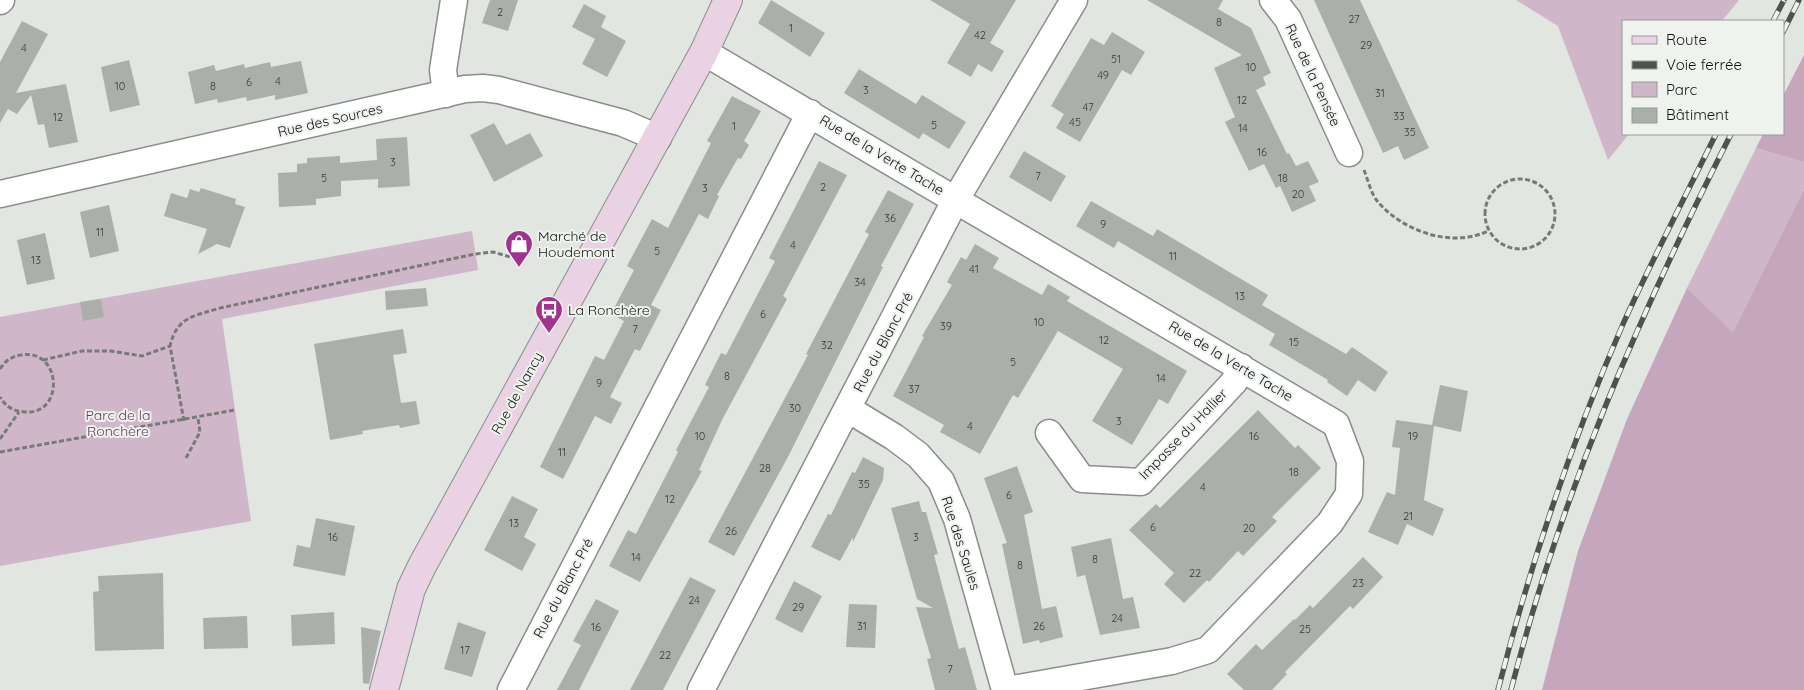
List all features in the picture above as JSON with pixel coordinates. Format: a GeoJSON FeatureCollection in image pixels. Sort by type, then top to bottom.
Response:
{"type":"FeatureCollection","features":[{"type":"Feature","properties":{"kind":"street"},"geometry":{"type":"LineString","coordinates":[[446,94],[443,70],[454,0]]}},
{"type":"Feature","properties":{"kind":"street","name":"Rue de Nancy"},"geometry":{"type":"LineString","coordinates":[[384,690],[411,589],[422,566],[658,138],[704,52],[728,0]]}},
{"type":"Feature","properties":{"kind":"street","name":"Rue du Blanc Pré"},"geometry":{"type":"LineString","coordinates":[[701,690],[956,199],[1074,0]]}},
{"type":"Feature","properties":{"kind":"street","name":"Rue de la Pensée"},"geometry":{"type":"LineString","coordinates":[[1273,0],[1288,19],[1349,153]]}},
{"type":"Feature","properties":{"kind":"street","name":"Rue de la Verte Tache"},"geometry":{"type":"LineString","coordinates":[[704,52],[1336,424],[1350,461],[1349,494],[1330,523],[1208,650],[1172,661],[1006,690]]}},
{"type":"Feature","properties":{"kind":"street","name":"Rue des Sources"},"geometry":{"type":"LineString","coordinates":[[0,194],[446,94],[483,88],[499,90],[623,123],[658,138]]}},
{"type":"Feature","properties":{"kind":"street","name":"Rue du Blanc Pré"},"geometry":{"type":"LineString","coordinates":[[511,690],[810,113]]}},
{"type":"Feature","properties":{"kind":"street","name":"Impasse du Hallier"},"geometry":{"type":"LineString","coordinates":[[1049,433],[1082,479],[1141,482],[1234,382],[1241,367]]}},
{"type":"Feature","properties":{"kind":"street","name":"Rue des Saules"},"geometry":{"type":"LineString","coordinates":[[848,409],[894,437],[918,455],[941,481],[956,519],[1006,690]]}},
{"type":"Feature","properties":{"kind":"path"},"geometry":{"type":"LineString","coordinates":[[1349,153],[1360,163],[1377,201],[1402,223],[1428,235],[1477,236],[1488,232]]}},
{"type":"Feature","properties":{"kind":"path"},"geometry":{"type":"LineString","coordinates":[[1517,179],[1528,179],[1545,189],[1551,197],[1555,217],[1553,227],[1548,236],[1532,248],[1517,249],[1503,246],[1488,232],[1485,222],[1486,202],[1491,193],[1503,183],[1517,179]]}},
{"type":"Feature","properties":{"kind":"path"},"geometry":{"type":"LineString","coordinates":[[184,421],[170,346],[173,335],[184,320],[220,308],[476,254],[493,252],[514,258]]}},
{"type":"Feature","properties":{"kind":"path"},"geometry":{"type":"LineString","coordinates":[[43,360],[82,351],[111,351],[142,356],[170,346]]}},
{"type":"Feature","properties":{"kind":"path"},"geometry":{"type":"LineString","coordinates":[[0,369],[7,360],[16,356],[32,354],[43,360],[50,367],[54,376],[52,395],[38,410],[19,412],[8,407],[0,397]]}},
{"type":"Feature","properties":{"kind":"path"},"geometry":{"type":"LineString","coordinates":[[0,452],[184,421],[235,410]]}},
{"type":"Feature","properties":{"kind":"path"},"geometry":{"type":"LineString","coordinates":[[0,440],[19,412]]}},
{"type":"Feature","properties":{"kind":"path"},"geometry":{"type":"LineString","coordinates":[[186,458],[200,432],[198,418]]}},
{"type":"Feature","properties":{"kind":"green space"},"geometry":{"type":"Polygon","coordinates":[[[1516,0],[1739,0],[1723,20],[1622,20],[1622,135],[1628,135],[1608,160],[1558,26],[1516,0]]]}},
{"type":"Feature","properties":{"kind":"green space"},"geometry":{"type":"Polygon","coordinates":[[[1756,148],[1804,162],[1804,189],[1733,334],[1687,288],[1756,148]]]}},
{"type":"Feature","properties":{"kind":"green space","name":"Parc de la Ronchère"},"geometry":{"type":"Polygon","coordinates":[[[472,231],[478,270],[222,319],[251,521],[0,566],[0,317],[472,231]]]}},
{"type":"Feature","properties":{"kind":"shaded area"},"geometry":{"type":"Polygon","coordinates":[[[1804,55],[1804,162],[1756,148],[1762,135],[1784,135],[1784,94],[1804,55]]]}},
{"type":"Feature","properties":{"kind":"shaded area"},"geometry":{"type":"Polygon","coordinates":[[[1804,189],[1804,690],[1542,690],[1578,551],[1627,419],[1687,288],[1733,333],[1804,189]]]}},
{"type":"Feature","properties":{"kind":"building"},"geometry":{"type":"Polygon","coordinates":[[[490,0],[518,0],[508,31],[482,23],[490,0]]]}},
{"type":"Feature","properties":{"kind":"building"},"geometry":{"type":"Polygon","coordinates":[[[771,0],[825,33],[810,57],[758,23],[771,0]]]}},
{"type":"Feature","properties":{"kind":"building"},"geometry":{"type":"Polygon","coordinates":[[[930,0],[1016,0],[990,43],[1004,51],[992,72],[978,64],[971,77],[947,63],[970,24],[930,0]]]}},
{"type":"Feature","properties":{"kind":"building"},"geometry":{"type":"Polygon","coordinates":[[[1147,0],[1223,0],[1218,9],[1251,28],[1271,73],[1263,77],[1266,85],[1256,90],[1287,154],[1289,153],[1296,166],[1308,161],[1319,182],[1309,186],[1316,201],[1292,212],[1280,186],[1276,188],[1264,164],[1249,171],[1225,122],[1235,117],[1214,68],[1242,55],[1147,0]]]}},
{"type":"Feature","properties":{"kind":"building"},"geometry":{"type":"Polygon","coordinates":[[[1314,0],[1360,0],[1429,148],[1404,160],[1398,146],[1383,153],[1314,0]]]}},
{"type":"Feature","properties":{"kind":"building"},"geometry":{"type":"Polygon","coordinates":[[[584,4],[606,16],[601,27],[626,41],[607,77],[582,64],[595,39],[572,27],[584,4]]]}},
{"type":"Feature","properties":{"kind":"building"},"geometry":{"type":"Polygon","coordinates":[[[22,21],[48,34],[16,93],[66,84],[78,142],[49,148],[44,124],[38,125],[31,95],[17,114],[8,109],[0,123],[0,62],[22,21]]]}},
{"type":"Feature","properties":{"kind":"building"},"geometry":{"type":"Polygon","coordinates":[[[1112,32],[1145,52],[1131,75],[1122,70],[1080,142],[1056,128],[1064,114],[1051,106],[1091,38],[1104,45],[1112,32]]]}},
{"type":"Feature","properties":{"kind":"building"},"geometry":{"type":"Polygon","coordinates":[[[129,60],[140,105],[110,112],[101,67],[129,60]]]}},
{"type":"Feature","properties":{"kind":"building"},"geometry":{"type":"Polygon","coordinates":[[[301,61],[308,93],[275,100],[275,95],[247,101],[246,97],[218,103],[217,99],[195,104],[188,72],[214,65],[216,71],[244,64],[245,68],[270,62],[271,67],[301,61]]]}},
{"type":"Feature","properties":{"kind":"building"},"geometry":{"type":"Polygon","coordinates":[[[859,69],[916,104],[922,95],[966,122],[949,149],[923,133],[919,139],[844,93],[859,69]]]}},
{"type":"Feature","properties":{"kind":"building"},"geometry":{"type":"Polygon","coordinates":[[[732,96],[761,111],[744,141],[749,145],[741,159],[738,158],[717,195],[719,196],[708,219],[699,214],[651,305],[661,310],[640,351],[635,349],[610,397],[622,403],[611,424],[595,416],[563,479],[540,467],[595,356],[604,360],[624,321],[611,314],[634,270],[627,266],[652,219],[668,228],[711,143],[707,141],[732,96]]]}},
{"type":"Feature","properties":{"kind":"building"},"geometry":{"type":"Polygon","coordinates":[[[494,123],[506,145],[530,133],[543,156],[494,182],[470,135],[494,123]]]}},
{"type":"Feature","properties":{"kind":"building"},"geometry":{"type":"Polygon","coordinates":[[[407,137],[410,186],[378,188],[378,179],[341,181],[341,196],[316,199],[316,205],[279,207],[278,173],[297,172],[297,164],[307,163],[307,158],[340,156],[340,163],[377,160],[376,139],[407,137]]]}},
{"type":"Feature","properties":{"kind":"building"},"geometry":{"type":"Polygon","coordinates":[[[1024,151],[1066,176],[1051,202],[1009,177],[1024,151]]]}},
{"type":"Feature","properties":{"kind":"building"},"geometry":{"type":"Polygon","coordinates":[[[819,161],[847,175],[783,296],[787,299],[722,420],[699,470],[702,471],[640,582],[609,566],[628,530],[636,534],[678,452],[676,450],[709,387],[705,385],[721,353],[726,355],[775,261],[769,258],[819,161]]]}},
{"type":"Feature","properties":{"kind":"building"},"geometry":{"type":"Polygon","coordinates":[[[201,188],[236,199],[235,204],[245,207],[230,248],[217,244],[198,254],[207,229],[164,216],[171,193],[187,198],[190,189],[199,192],[201,188]]]}},
{"type":"Feature","properties":{"kind":"building"},"geometry":{"type":"Polygon","coordinates":[[[888,190],[914,204],[881,266],[883,267],[789,455],[734,556],[708,542],[808,355],[806,354],[869,234],[865,232],[888,190]]]}},
{"type":"Feature","properties":{"kind":"building"},"geometry":{"type":"Polygon","coordinates":[[[1091,201],[1153,236],[1157,229],[1268,295],[1262,305],[1346,354],[1352,347],[1388,372],[1375,392],[1358,380],[1347,396],[1327,382],[1328,380],[1269,345],[1275,334],[1118,241],[1114,248],[1076,226],[1091,201]]]}},
{"type":"Feature","properties":{"kind":"building"},"geometry":{"type":"Polygon","coordinates":[[[109,205],[119,251],[90,258],[80,212],[109,205]]]}},
{"type":"Feature","properties":{"kind":"building"},"geometry":{"type":"Polygon","coordinates":[[[45,233],[55,279],[27,285],[17,240],[45,233]]]}},
{"type":"Feature","properties":{"kind":"building"},"geometry":{"type":"Polygon","coordinates":[[[975,244],[999,258],[993,268],[1042,295],[1048,284],[1070,297],[1067,301],[1187,371],[1168,404],[1159,399],[1132,445],[1092,421],[1123,369],[1058,331],[1018,398],[1013,395],[980,454],[940,432],[944,425],[893,396],[924,337],[922,336],[952,285],[947,282],[961,257],[966,260],[975,244]]]}},
{"type":"Feature","properties":{"kind":"building"},"geometry":{"type":"Polygon","coordinates":[[[426,288],[428,306],[386,310],[385,291],[426,288]]]}},
{"type":"Feature","properties":{"kind":"building"},"geometry":{"type":"Polygon","coordinates":[[[101,299],[104,317],[83,321],[80,302],[101,299]]]}},
{"type":"Feature","properties":{"kind":"building"},"geometry":{"type":"Polygon","coordinates":[[[403,329],[407,353],[393,355],[401,403],[416,401],[420,424],[400,428],[399,425],[362,431],[363,434],[330,440],[314,344],[403,329]]]}},
{"type":"Feature","properties":{"kind":"building"},"geometry":{"type":"Polygon","coordinates":[[[1440,385],[1468,391],[1461,432],[1434,426],[1424,500],[1444,509],[1433,536],[1407,524],[1398,545],[1368,532],[1387,492],[1395,495],[1400,448],[1392,447],[1396,420],[1432,425],[1440,385]]]}},
{"type":"Feature","properties":{"kind":"building"},"geometry":{"type":"Polygon","coordinates":[[[1258,410],[1295,448],[1298,445],[1321,468],[1272,517],[1277,521],[1243,556],[1238,551],[1209,582],[1207,580],[1184,603],[1164,584],[1174,573],[1129,530],[1156,504],[1160,508],[1258,410]]]}},
{"type":"Feature","properties":{"kind":"building"},"geometry":{"type":"Polygon","coordinates":[[[863,457],[884,468],[883,480],[853,542],[853,537],[840,561],[811,547],[828,514],[831,515],[852,472],[855,473],[863,457]]]}},
{"type":"Feature","properties":{"kind":"building"},"geometry":{"type":"Polygon","coordinates":[[[1017,466],[1033,512],[1024,515],[1042,609],[1056,606],[1063,637],[1040,643],[1039,640],[1023,644],[1002,544],[1007,543],[984,478],[1017,466]]]}},
{"type":"Feature","properties":{"kind":"building"},"geometry":{"type":"Polygon","coordinates":[[[512,496],[538,509],[524,537],[536,544],[522,571],[484,550],[512,496]]]}},
{"type":"Feature","properties":{"kind":"building"},"geometry":{"type":"Polygon","coordinates":[[[919,501],[922,512],[926,512],[938,554],[934,555],[959,649],[965,647],[977,690],[935,690],[927,659],[931,658],[916,607],[933,608],[917,599],[891,508],[919,501]]]}},
{"type":"Feature","properties":{"kind":"building"},"geometry":{"type":"Polygon","coordinates":[[[316,518],[355,526],[345,576],[293,566],[297,545],[310,548],[316,518]]]}},
{"type":"Feature","properties":{"kind":"building"},"geometry":{"type":"Polygon","coordinates":[[[1111,538],[1123,599],[1133,597],[1140,628],[1100,635],[1085,575],[1077,577],[1071,547],[1111,538]]]}},
{"type":"Feature","properties":{"kind":"building"},"geometry":{"type":"Polygon","coordinates":[[[1363,557],[1383,577],[1353,609],[1350,606],[1285,672],[1287,674],[1272,690],[1244,690],[1227,674],[1256,644],[1262,650],[1310,605],[1313,608],[1363,557]]]}},
{"type":"Feature","properties":{"kind":"building"},"geometry":{"type":"Polygon","coordinates":[[[163,573],[164,649],[95,651],[93,592],[99,591],[98,576],[163,573]]]}},
{"type":"Feature","properties":{"kind":"building"},"geometry":{"type":"Polygon","coordinates":[[[690,577],[716,590],[663,690],[630,690],[690,577]]]}},
{"type":"Feature","properties":{"kind":"building"},"geometry":{"type":"Polygon","coordinates":[[[794,581],[822,596],[802,633],[775,619],[794,581]]]}},
{"type":"Feature","properties":{"kind":"building"},"geometry":{"type":"Polygon","coordinates":[[[596,599],[619,611],[579,690],[557,690],[581,645],[573,641],[596,599]]]}},
{"type":"Feature","properties":{"kind":"building"},"geometry":{"type":"Polygon","coordinates":[[[849,604],[877,605],[875,648],[846,647],[849,604]]]}},
{"type":"Feature","properties":{"kind":"building"},"geometry":{"type":"Polygon","coordinates":[[[334,612],[335,644],[292,646],[291,615],[334,612]]]}},
{"type":"Feature","properties":{"kind":"building"},"geometry":{"type":"Polygon","coordinates":[[[247,616],[248,648],[204,649],[203,618],[247,616]]]}},
{"type":"Feature","properties":{"kind":"building"},"geometry":{"type":"Polygon","coordinates":[[[458,622],[486,632],[472,677],[444,669],[458,622]]]}},
{"type":"Feature","properties":{"kind":"building"},"geometry":{"type":"Polygon","coordinates":[[[361,627],[381,631],[369,684],[363,683],[361,627]]]}},
{"type":"Feature","properties":{"kind":"railway"},"geometry":{"type":"LineString","coordinates":[[1774,20],[1784,0]]}},
{"type":"Feature","properties":{"kind":"railway"},"geometry":{"type":"LineString","coordinates":[[1784,30],[1799,0]]}},
{"type":"Feature","properties":{"kind":"railway"},"geometry":{"type":"LineString","coordinates":[[1498,690],[1538,551],[1586,414],[1634,300],[1716,135]]}},
{"type":"Feature","properties":{"kind":"railway"},"geometry":{"type":"LineString","coordinates":[[1511,690],[1531,616],[1554,545],[1606,406],[1634,337],[1730,135]]}},
{"type":"Feature","properties":{"kind":"place","name":"Marché de Houdemont"},"geometry":{"type":"Point","coordinates":[519,268]}},
{"type":"Feature","properties":{"kind":"place","name":"La Ronchère"},"geometry":{"type":"Point","coordinates":[549,334]}}]}
